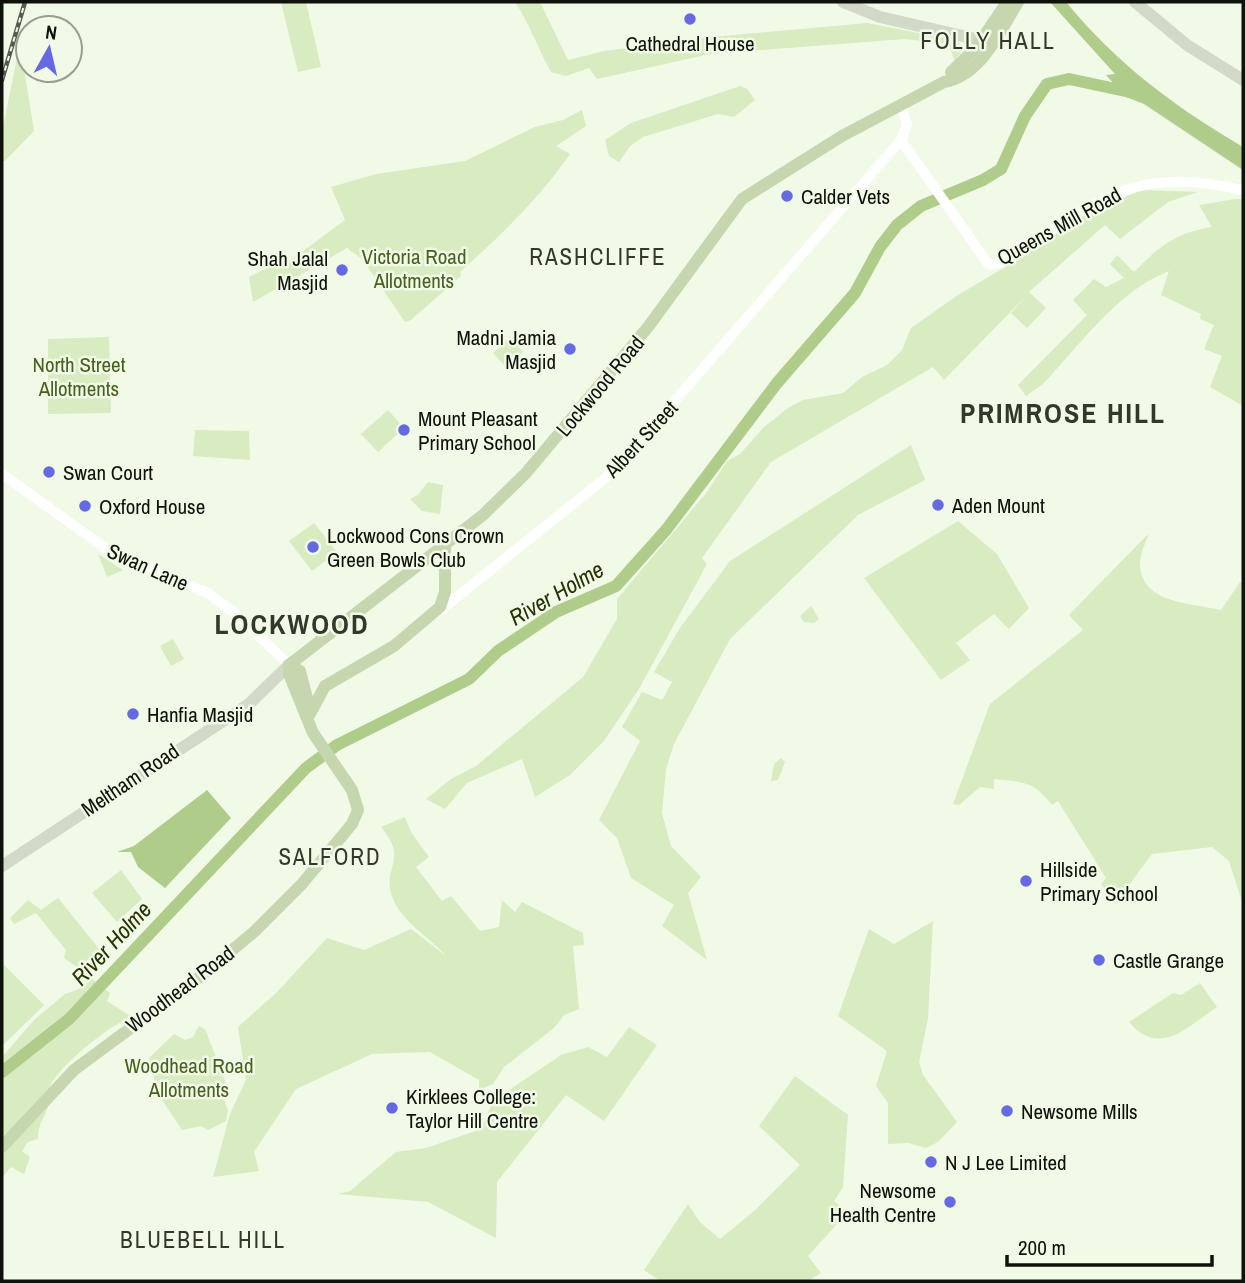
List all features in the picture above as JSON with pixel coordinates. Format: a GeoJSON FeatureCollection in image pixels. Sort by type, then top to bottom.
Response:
{"type":"FeatureCollection","features":[{"type":"Feature","properties":{"kind":"main road"},"geometry":{"type":"LineString","coordinates":[[843,2],[880,16],[988,41]]}},
{"type":"Feature","properties":{"kind":"main road"},"geometry":{"type":"LineString","coordinates":[[944,82],[971,53],[988,41],[1007,2]]}},
{"type":"Feature","properties":{"kind":"main road"},"geometry":{"type":"LineString","coordinates":[[900,104],[953,80],[968,69],[1018,2]]}},
{"type":"Feature","properties":{"kind":"main road"},"geometry":{"type":"LineString","coordinates":[[1135,2],[1187,45],[1243,80]]}},
{"type":"Feature","properties":{"kind":"main road"},"geometry":{"type":"LineString","coordinates":[[965,34],[971,53]]}},
{"type":"Feature","properties":{"kind":"main road","name":"Lockwood Road"},"geometry":{"type":"LineString","coordinates":[[289,665],[483,515],[526,473],[641,337],[742,198],[782,171],[900,104]]}},
{"type":"Feature","properties":{"kind":"main road"},"geometry":{"type":"LineString","coordinates":[[433,614],[444,600],[445,545]]}},
{"type":"Feature","properties":{"kind":"main road","name":"Albert Street"},"geometry":{"type":"LineString","coordinates":[[309,719],[325,686],[394,646],[433,614]]}},
{"type":"Feature","properties":{"kind":"main road"},"geometry":{"type":"LineString","coordinates":[[289,665],[289,674],[309,719]]}},
{"type":"Feature","properties":{"kind":"main road","name":"Meltham Road"},"geometry":{"type":"LineString","coordinates":[[2,866],[249,704],[289,665]]}},
{"type":"Feature","properties":{"kind":"main road","name":"Woodhead Road"},"geometry":{"type":"LineString","coordinates":[[2,1147],[74,1070],[209,970],[266,921],[352,824],[358,810],[352,790],[318,743],[309,719]]}},
{"type":"Feature","properties":{"kind":"street"},"geometry":{"type":"LineString","coordinates":[[900,104],[907,124],[901,140]]}},
{"type":"Feature","properties":{"kind":"street","name":"Queens Mill Road"},"geometry":{"type":"LineString","coordinates":[[901,140],[985,262],[994,265],[1121,190],[1150,183],[1210,184],[1242,190]]}},
{"type":"Feature","properties":{"kind":"street","name":"Albert Street"},"geometry":{"type":"LineString","coordinates":[[433,614],[613,472],[901,140]]}},
{"type":"Feature","properties":{"kind":"street","name":"Swan Lane"},"geometry":{"type":"LineString","coordinates":[[2,474],[112,553],[208,593],[237,615],[289,665]]}},
{"type":"Feature","properties":{"kind":"green space"},"geometry":{"type":"Polygon","coordinates":[[[281,2],[306,2],[321,67],[298,72],[281,2]]]}},
{"type":"Feature","properties":{"kind":"green space"},"geometry":{"type":"Polygon","coordinates":[[[515,2],[540,2],[568,60],[604,51],[700,38],[867,23],[959,41],[961,52],[955,61],[948,44],[905,39],[710,54],[597,79],[589,68],[566,76],[551,72],[515,2]]]}},
{"type":"Feature","properties":{"kind":"green space"},"geometry":{"type":"Polygon","coordinates":[[[14,73],[14,84],[26,84],[34,131],[5,161],[2,161],[2,132],[14,73]]]}},
{"type":"Feature","properties":{"kind":"green space"},"geometry":{"type":"Polygon","coordinates":[[[740,86],[747,89],[755,100],[734,117],[718,114],[643,137],[630,146],[619,162],[609,156],[605,140],[631,123],[740,86]]]}},
{"type":"Feature","properties":{"kind":"green space","name":"Victoria Road Allotments"},"geometry":{"type":"Polygon","coordinates":[[[582,110],[586,126],[556,146],[570,154],[545,187],[504,231],[460,272],[461,276],[411,320],[405,322],[363,260],[347,248],[253,302],[249,277],[283,260],[287,263],[345,220],[331,187],[376,174],[465,161],[535,127],[563,120],[582,110]]]}},
{"type":"Feature","properties":{"kind":"green space"},"geometry":{"type":"Polygon","coordinates":[[[1141,190],[1198,192],[1168,202],[1120,239],[1105,225],[1029,292],[1046,308],[1027,328],[1011,313],[1028,294],[944,380],[933,367],[771,462],[702,558],[707,564],[639,689],[603,742],[570,775],[535,797],[522,759],[467,783],[445,809],[426,799],[451,779],[476,766],[583,677],[617,619],[617,599],[707,492],[727,461],[740,454],[764,427],[803,400],[843,393],[862,377],[887,365],[902,350],[911,328],[958,295],[1022,257],[1080,217],[1141,190]]]}},
{"type":"Feature","properties":{"kind":"green space"},"geometry":{"type":"Polygon","coordinates":[[[1243,199],[1243,406],[1210,387],[1222,356],[1204,349],[1214,325],[1200,319],[1201,314],[1161,295],[1169,271],[1150,280],[1116,305],[1043,384],[1026,396],[1018,385],[1087,315],[1073,300],[1094,279],[1106,287],[1124,278],[1110,264],[1117,255],[1134,272],[1169,242],[1188,233],[1212,227],[1199,205],[1243,199]]]}},
{"type":"Feature","properties":{"kind":"green space","name":"North Street Allotments"},"geometry":{"type":"Polygon","coordinates":[[[109,337],[111,413],[48,414],[48,339],[109,337]]]}},
{"type":"Feature","properties":{"kind":"green space"},"geometry":{"type":"Polygon","coordinates":[[[510,337],[523,352],[506,367],[493,353],[510,337]]]}},
{"type":"Feature","properties":{"kind":"green space"},"geometry":{"type":"Polygon","coordinates":[[[388,410],[404,428],[378,452],[361,434],[388,410]]]}},
{"type":"Feature","properties":{"kind":"green space"},"geometry":{"type":"Polygon","coordinates":[[[195,430],[249,431],[250,460],[193,456],[195,430]]]}},
{"type":"Feature","properties":{"kind":"green space"},"geometry":{"type":"Polygon","coordinates":[[[911,445],[925,480],[858,515],[730,639],[674,744],[666,769],[662,813],[671,846],[701,877],[688,893],[707,960],[662,926],[674,905],[631,878],[617,838],[599,820],[640,741],[622,727],[642,692],[662,700],[672,682],[654,672],[680,628],[730,561],[911,445]]]}},
{"type":"Feature","properties":{"kind":"green space"},"geometry":{"type":"Polygon","coordinates":[[[428,482],[443,485],[440,514],[422,511],[410,499],[418,495],[428,482]]]}},
{"type":"Feature","properties":{"kind":"green space"},"geometry":{"type":"Polygon","coordinates":[[[958,521],[997,554],[1029,608],[1009,629],[994,614],[956,643],[970,660],[941,680],[864,578],[958,521]]]}},
{"type":"Feature","properties":{"kind":"green space","name":"Lockwood Cons Crown Green Bowls Club"},"geometry":{"type":"Polygon","coordinates":[[[314,523],[337,552],[312,571],[289,541],[314,523]]]}},
{"type":"Feature","properties":{"kind":"green space"},"geometry":{"type":"Polygon","coordinates":[[[1149,533],[1140,566],[1143,579],[1159,595],[1183,603],[1221,610],[1240,582],[1243,584],[1243,905],[1229,861],[1212,847],[1152,854],[1115,904],[1101,884],[1106,878],[1058,801],[1052,805],[1039,791],[1027,784],[994,779],[994,789],[980,787],[959,805],[953,804],[990,704],[1083,630],[1069,615],[1149,533]]]}},
{"type":"Feature","properties":{"kind":"green space"},"geometry":{"type":"Polygon","coordinates":[[[98,554],[123,570],[107,577],[98,554]]]}},
{"type":"Feature","properties":{"kind":"green space"},"geometry":{"type":"Polygon","coordinates":[[[811,606],[819,619],[814,623],[804,622],[800,616],[811,606]]]}},
{"type":"Feature","properties":{"kind":"green space"},"geometry":{"type":"Polygon","coordinates":[[[173,639],[184,659],[171,666],[160,646],[173,639]]]}},
{"type":"Feature","properties":{"kind":"green space"},"geometry":{"type":"Polygon","coordinates":[[[781,758],[785,762],[778,780],[771,781],[774,764],[781,758]]]}},
{"type":"Feature","properties":{"kind":"green space"},"geometry":{"type":"Polygon","coordinates":[[[405,817],[411,832],[429,857],[416,867],[442,901],[451,896],[480,931],[499,927],[502,900],[515,912],[522,902],[583,933],[584,945],[573,946],[579,1009],[564,1015],[554,1028],[504,1067],[493,1084],[479,1090],[479,1080],[430,1052],[372,1054],[296,1089],[254,1152],[259,1171],[213,1177],[230,1114],[246,1080],[238,1027],[277,992],[327,938],[364,950],[411,929],[446,956],[403,915],[393,899],[390,879],[393,848],[381,827],[405,817]]]}},
{"type":"Feature","properties":{"kind":"green space"},"geometry":{"type":"Polygon","coordinates":[[[121,870],[142,899],[117,922],[92,893],[121,870]]]}},
{"type":"Feature","properties":{"kind":"green space"},"geometry":{"type":"Polygon","coordinates":[[[58,898],[100,950],[78,968],[64,958],[66,950],[36,913],[14,924],[10,918],[28,900],[41,910],[58,898]]]}},
{"type":"Feature","properties":{"kind":"green space"},"geometry":{"type":"Polygon","coordinates":[[[933,921],[928,1018],[919,1062],[923,1075],[957,1122],[938,1142],[926,1148],[908,1143],[888,1144],[888,1103],[876,1086],[887,1051],[838,1016],[869,929],[894,944],[933,921]]]}},
{"type":"Feature","properties":{"kind":"green space"},"geometry":{"type":"Polygon","coordinates":[[[2,963],[44,1005],[2,1046],[2,963]]]}},
{"type":"Feature","properties":{"kind":"green space"},"geometry":{"type":"Polygon","coordinates":[[[92,979],[110,993],[107,1001],[132,1017],[86,1046],[63,1068],[49,1089],[49,1103],[38,1139],[28,1142],[22,1151],[30,1157],[24,1174],[11,1167],[2,1178],[2,1057],[35,1019],[65,994],[79,989],[92,979]]]}},
{"type":"Feature","properties":{"kind":"green space"},"geometry":{"type":"Polygon","coordinates":[[[1200,983],[1217,1007],[1184,1030],[1173,1036],[1152,1038],[1140,1033],[1129,1022],[1173,993],[1181,995],[1200,983]]]}},
{"type":"Feature","properties":{"kind":"green space","name":"Woodhead Road Allotments"},"geometry":{"type":"Polygon","coordinates":[[[199,1026],[205,1029],[227,1086],[221,1090],[228,1111],[226,1121],[208,1130],[201,1126],[182,1130],[158,1094],[149,1058],[174,1034],[185,1040],[193,1037],[199,1026]]]}},
{"type":"Feature","properties":{"kind":"green space"},"geometry":{"type":"Polygon","coordinates":[[[629,1027],[657,1045],[604,1121],[566,1095],[497,1182],[496,1238],[428,1202],[338,1194],[350,1191],[396,1152],[426,1148],[481,1129],[493,1101],[561,1055],[588,1047],[607,1057],[629,1027]]]}},
{"type":"Feature","properties":{"kind":"green space"},"geometry":{"type":"Polygon","coordinates":[[[795,1076],[848,1115],[843,1187],[834,1201],[848,1212],[808,1256],[821,1273],[808,1281],[660,1281],[644,1270],[688,1204],[700,1222],[720,1239],[754,1211],[800,1165],[759,1126],[795,1076]]]}},
{"type":"Feature","properties":{"kind":"shaded area"},"geometry":{"type":"Polygon","coordinates":[[[1050,2],[1066,2],[1106,45],[1148,83],[1243,147],[1243,170],[1144,104],[1126,97],[1106,75],[1115,74],[1050,2]]]}},
{"type":"Feature","properties":{"kind":"shaded area"},"geometry":{"type":"Polygon","coordinates":[[[207,790],[231,818],[165,888],[138,867],[131,852],[117,852],[134,846],[207,790]]]}},
{"type":"Feature","properties":{"kind":"waterway","name":"River Holme"},"geometry":{"type":"LineString","coordinates":[[2,1072],[69,1019],[306,768],[337,745],[469,679],[498,651],[556,612],[616,586],[666,530],[777,383],[855,293],[880,247],[897,225],[921,206],[983,180],[1001,169],[1025,116],[1047,84],[1069,79],[1135,93]]}},
{"type":"Feature","properties":{"kind":"railway"},"geometry":{"type":"LineString","coordinates":[[2,80],[25,2]]}},
{"type":"Feature","properties":{"kind":"place","name":"Cathedral House"},"geometry":{"type":"Point","coordinates":[690,19]}},
{"type":"Feature","properties":{"kind":"place","name":"Calder Vets"},"geometry":{"type":"Point","coordinates":[787,196]}},
{"type":"Feature","properties":{"kind":"place","name":"Shah Jalal Masjid"},"geometry":{"type":"Point","coordinates":[342,270]}},
{"type":"Feature","properties":{"kind":"place","name":"Madni Jamia Masjid"},"geometry":{"type":"Point","coordinates":[570,349]}},
{"type":"Feature","properties":{"kind":"place","name":"Mount Pleasant Primary School"},"geometry":{"type":"Point","coordinates":[404,430]}},
{"type":"Feature","properties":{"kind":"place","name":"Swan Court"},"geometry":{"type":"Point","coordinates":[49,472]}},
{"type":"Feature","properties":{"kind":"place","name":"Aden Mount"},"geometry":{"type":"Point","coordinates":[938,505]}},
{"type":"Feature","properties":{"kind":"place","name":"Oxford House"},"geometry":{"type":"Point","coordinates":[85,506]}},
{"type":"Feature","properties":{"kind":"place","name":"Lockwood Cons Crown Green Bowls Club"},"geometry":{"type":"Point","coordinates":[313,547]}},
{"type":"Feature","properties":{"kind":"place","name":"Hanfia Masjid"},"geometry":{"type":"Point","coordinates":[133,714]}},
{"type":"Feature","properties":{"kind":"place","name":"Hillside Primary School"},"geometry":{"type":"Point","coordinates":[1026,881]}},
{"type":"Feature","properties":{"kind":"place","name":"Castle Grange"},"geometry":{"type":"Point","coordinates":[1099,960]}},
{"type":"Feature","properties":{"kind":"place","name":"Kirklees College: Taylor Hill Centre"},"geometry":{"type":"Point","coordinates":[392,1108]}},
{"type":"Feature","properties":{"kind":"place","name":"Newsome Mills"},"geometry":{"type":"Point","coordinates":[1007,1111]}},
{"type":"Feature","properties":{"kind":"place","name":"N J Lee Limited"},"geometry":{"type":"Point","coordinates":[931,1162]}},
{"type":"Feature","properties":{"kind":"place","name":"Newsome Health Centre"},"geometry":{"type":"Point","coordinates":[950,1202]}},
{"type":"Feature","properties":{"kind":"district","name":"FOLLY HALL"},"geometry":{"type":"Point","coordinates":[988,40]}},
{"type":"Feature","properties":{"kind":"district","name":"RASHCLIFFE"},"geometry":{"type":"Point","coordinates":[598,256]}},
{"type":"Feature","properties":{"kind":"district","name":"PRIMROSE HILL"},"geometry":{"type":"Point","coordinates":[1063,413]}},
{"type":"Feature","properties":{"kind":"district","name":"LOCKWOOD"},"geometry":{"type":"Point","coordinates":[292,624]}},
{"type":"Feature","properties":{"kind":"district","name":"SALFORD"},"geometry":{"type":"Point","coordinates":[330,856]}},
{"type":"Feature","properties":{"kind":"district","name":"BLUEBELL HILL"},"geometry":{"type":"Point","coordinates":[203,1239]}}]}
